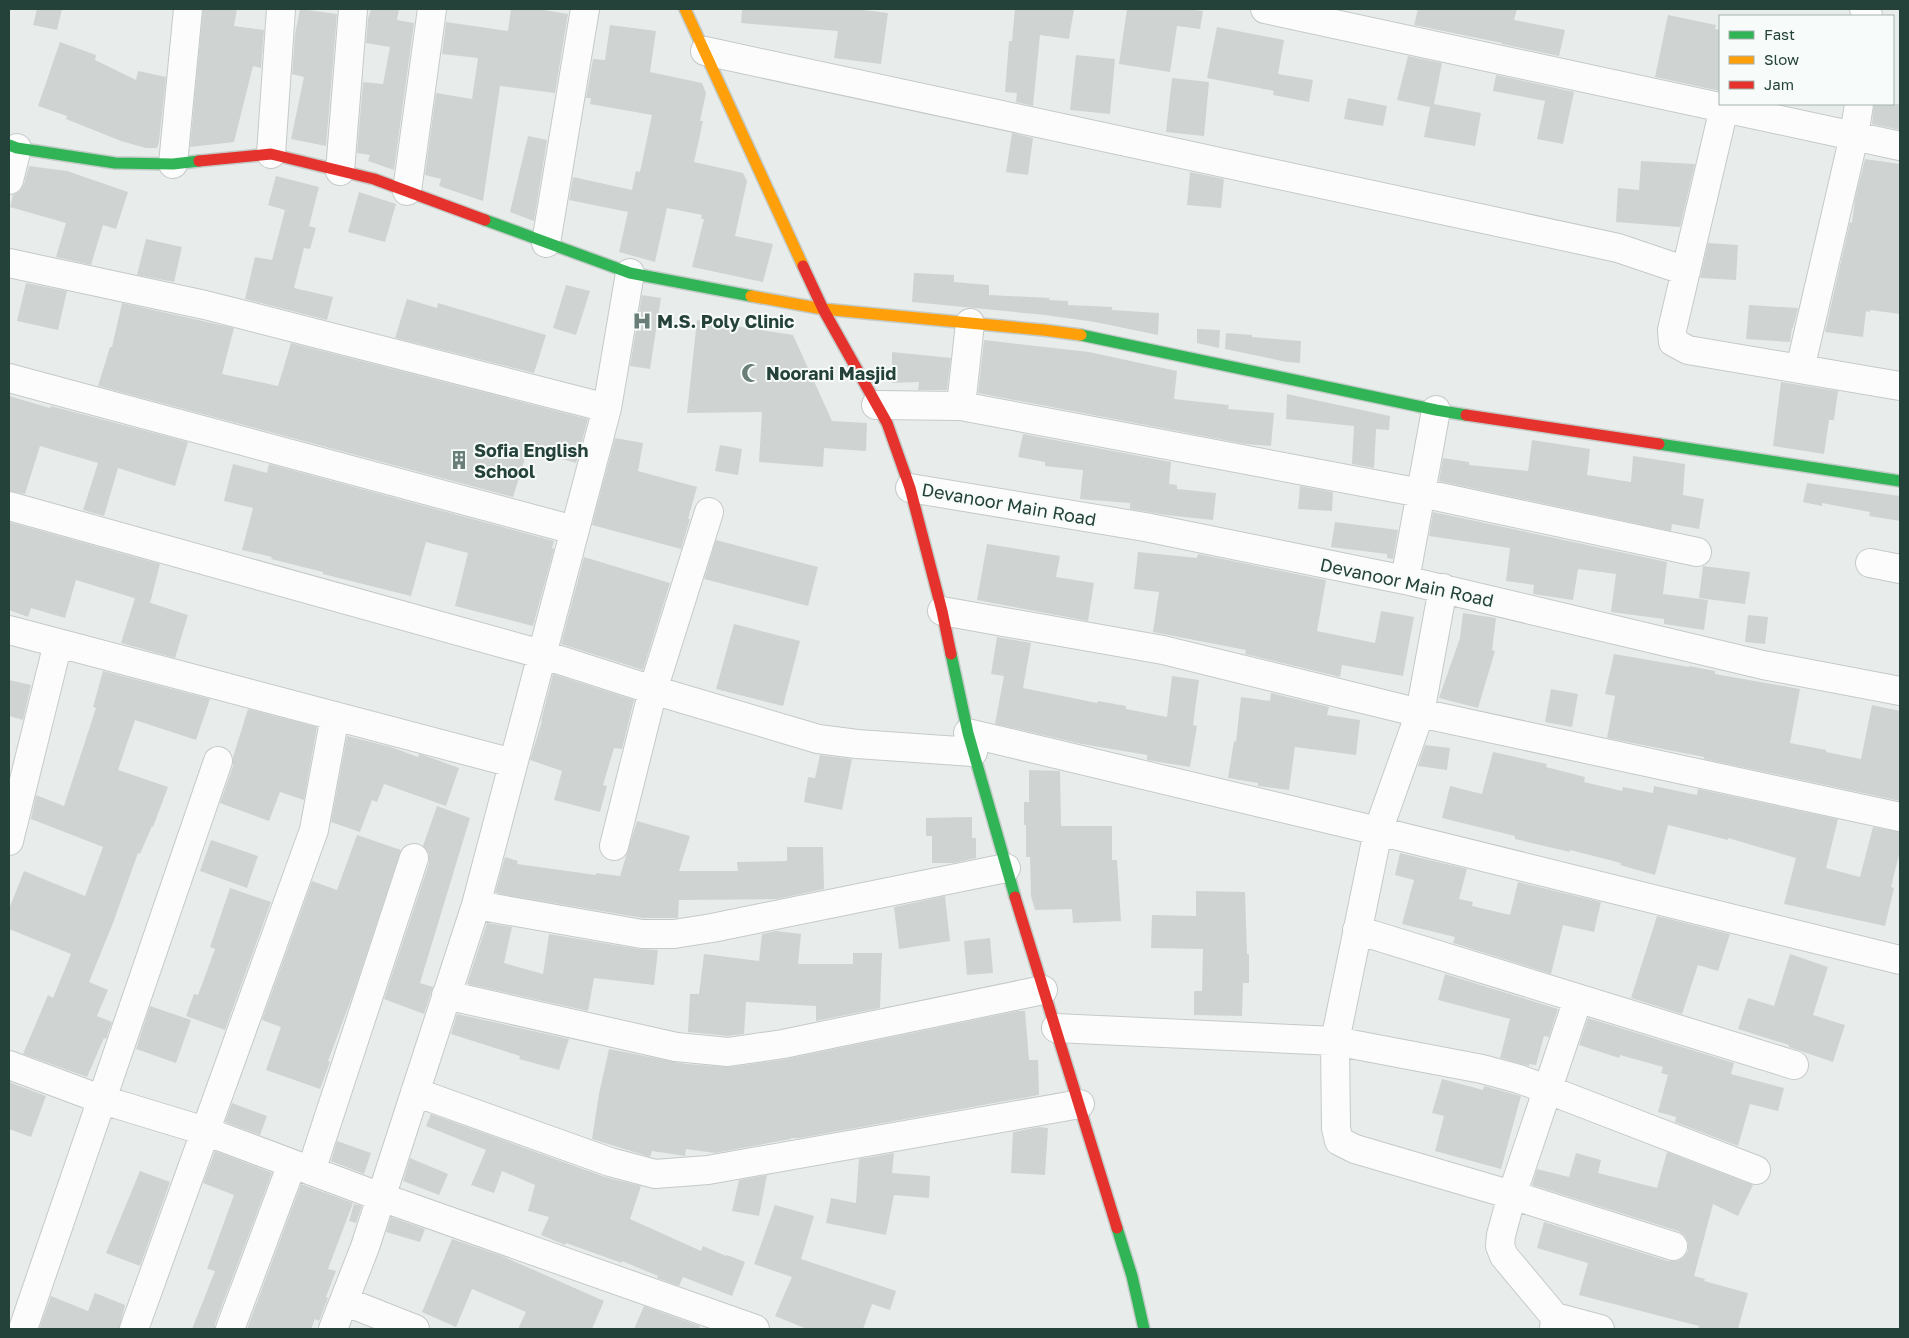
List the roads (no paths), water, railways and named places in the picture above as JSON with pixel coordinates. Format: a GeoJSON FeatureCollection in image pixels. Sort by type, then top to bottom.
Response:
{"type":"FeatureCollection","features":[{"type":"Feature","properties":{"kind":"street"},"geometry":{"type":"LineString","coordinates":[[173,164],[188,9]]}},
{"type":"Feature","properties":{"kind":"street"},"geometry":{"type":"LineString","coordinates":[[271,154],[281,9]]}},
{"type":"Feature","properties":{"kind":"street"},"geometry":{"type":"LineString","coordinates":[[340,171],[353,9]]}},
{"type":"Feature","properties":{"kind":"street"},"geometry":{"type":"LineString","coordinates":[[407,191],[432,9]]}},
{"type":"Feature","properties":{"kind":"street"},"geometry":{"type":"LineString","coordinates":[[546,243],[585,9]]}},
{"type":"Feature","properties":{"kind":"street"},"geometry":{"type":"LineString","coordinates":[[685,9],[823,308],[887,423],[910,488],[942,612],[971,742],[1006,868],[1132,1276],[1144,1329]]}},
{"type":"Feature","properties":{"kind":"street"},"geometry":{"type":"LineString","coordinates":[[1265,9],[1900,146]]}},
{"type":"Feature","properties":{"kind":"street"},"geometry":{"type":"LineString","coordinates":[[705,51],[1618,248],[1686,271]]}},
{"type":"Feature","properties":{"kind":"street"},"geometry":{"type":"LineString","coordinates":[[1800,369],[1854,136],[1859,105]]}},
{"type":"Feature","properties":{"kind":"street"},"geometry":{"type":"LineString","coordinates":[[1724,108],[1672,330],[1673,342],[1688,350],[1900,386]]}},
{"type":"Feature","properties":{"kind":"street"},"geometry":{"type":"LineString","coordinates":[[9,180],[13,147],[115,163],[173,164],[271,154],[374,179],[630,273],[823,308],[1092,337],[1436,410],[1900,480]]}},
{"type":"Feature","properties":{"kind":"street"},"geometry":{"type":"LineString","coordinates":[[9,263],[205,305],[606,408]]}},
{"type":"Feature","properties":{"kind":"street"},"geometry":{"type":"LineString","coordinates":[[333,1329],[365,1247],[476,905],[606,408],[630,273]]}},
{"type":"Feature","properties":{"kind":"street"},"geometry":{"type":"LineString","coordinates":[[961,406],[970,323]]}},
{"type":"Feature","properties":{"kind":"street"},"geometry":{"type":"LineString","coordinates":[[9,378],[574,530]]}},
{"type":"Feature","properties":{"kind":"street"},"geometry":{"type":"LineString","coordinates":[[876,404],[961,406],[1421,494],[1697,552]]}},
{"type":"Feature","properties":{"kind":"street"},"geometry":{"type":"LineString","coordinates":[[1406,580],[1436,410]]}},
{"type":"Feature","properties":{"kind":"street","name":"Devanoor Main Road"},"geometry":{"type":"LineString","coordinates":[[910,488],[1146,527],[1406,580],[1763,665],[1900,691]]}},
{"type":"Feature","properties":{"kind":"street"},"geometry":{"type":"LineString","coordinates":[[9,506],[541,654],[653,690],[818,739],[857,744],[971,742],[1378,831],[1900,960]]}},
{"type":"Feature","properties":{"kind":"street"},"geometry":{"type":"LineString","coordinates":[[614,846],[653,690],[709,512]]}},
{"type":"Feature","properties":{"kind":"street"},"geometry":{"type":"LineString","coordinates":[[1870,563],[1900,569]]}},
{"type":"Feature","properties":{"kind":"street"},"geometry":{"type":"LineString","coordinates":[[1443,588],[1420,713],[1378,831],[1335,1041],[1336,1128],[1339,1141],[1355,1149],[1512,1195],[1673,1246]]}},
{"type":"Feature","properties":{"kind":"street"},"geometry":{"type":"LineString","coordinates":[[942,612],[1163,650],[1420,713],[1900,817]]}},
{"type":"Feature","properties":{"kind":"street"},"geometry":{"type":"LineString","coordinates":[[9,630],[512,763]]}},
{"type":"Feature","properties":{"kind":"street"},"geometry":{"type":"LineString","coordinates":[[9,841],[58,642]]}},
{"type":"Feature","properties":{"kind":"street"},"geometry":{"type":"LineString","coordinates":[[134,1329],[314,830],[334,716]]}},
{"type":"Feature","properties":{"kind":"street"},"geometry":{"type":"LineString","coordinates":[[23,1329],[218,760]]}},
{"type":"Feature","properties":{"kind":"street"},"geometry":{"type":"LineString","coordinates":[[230,1329],[302,1168],[414,858]]}},
{"type":"Feature","properties":{"kind":"street"},"geometry":{"type":"LineString","coordinates":[[476,905],[642,934],[674,934],[712,928],[1006,868]]}},
{"type":"Feature","properties":{"kind":"street"},"geometry":{"type":"LineString","coordinates":[[1357,930],[1794,1065]]}},
{"type":"Feature","properties":{"kind":"street"},"geometry":{"type":"LineString","coordinates":[[446,995],[676,1047],[728,1052],[783,1044],[1043,990]]}},
{"type":"Feature","properties":{"kind":"street"},"geometry":{"type":"LineString","coordinates":[[1578,999],[1546,1089],[1512,1195],[1501,1235],[1500,1246],[1504,1256],[1555,1323],[1600,1329]]}},
{"type":"Feature","properties":{"kind":"street"},"geometry":{"type":"LineString","coordinates":[[1056,1028],[1335,1041],[1482,1069],[1546,1089],[1756,1170]]}},
{"type":"Feature","properties":{"kind":"street"},"geometry":{"type":"LineString","coordinates":[[9,1065],[103,1100],[205,1131],[381,1197],[755,1329]]}},
{"type":"Feature","properties":{"kind":"street"},"geometry":{"type":"LineString","coordinates":[[415,1092],[610,1162],[655,1174],[708,1170],[1080,1104]]}},
{"type":"Feature","properties":{"kind":"street"},"geometry":{"type":"LineString","coordinates":[[344,1302],[415,1329]]}},
{"type":"Feature","properties":{"kind":"place","name":"M.S. Poly Clinic"},"geometry":{"type":"Point","coordinates":[642,321]}},
{"type":"Feature","properties":{"kind":"place","name":"Noorani Masjid"},"geometry":{"type":"Point","coordinates":[751,373]}},
{"type":"Feature","properties":{"kind":"place","name":"Sofia English School"},"geometry":{"type":"Point","coordinates":[459,460]}}]}
